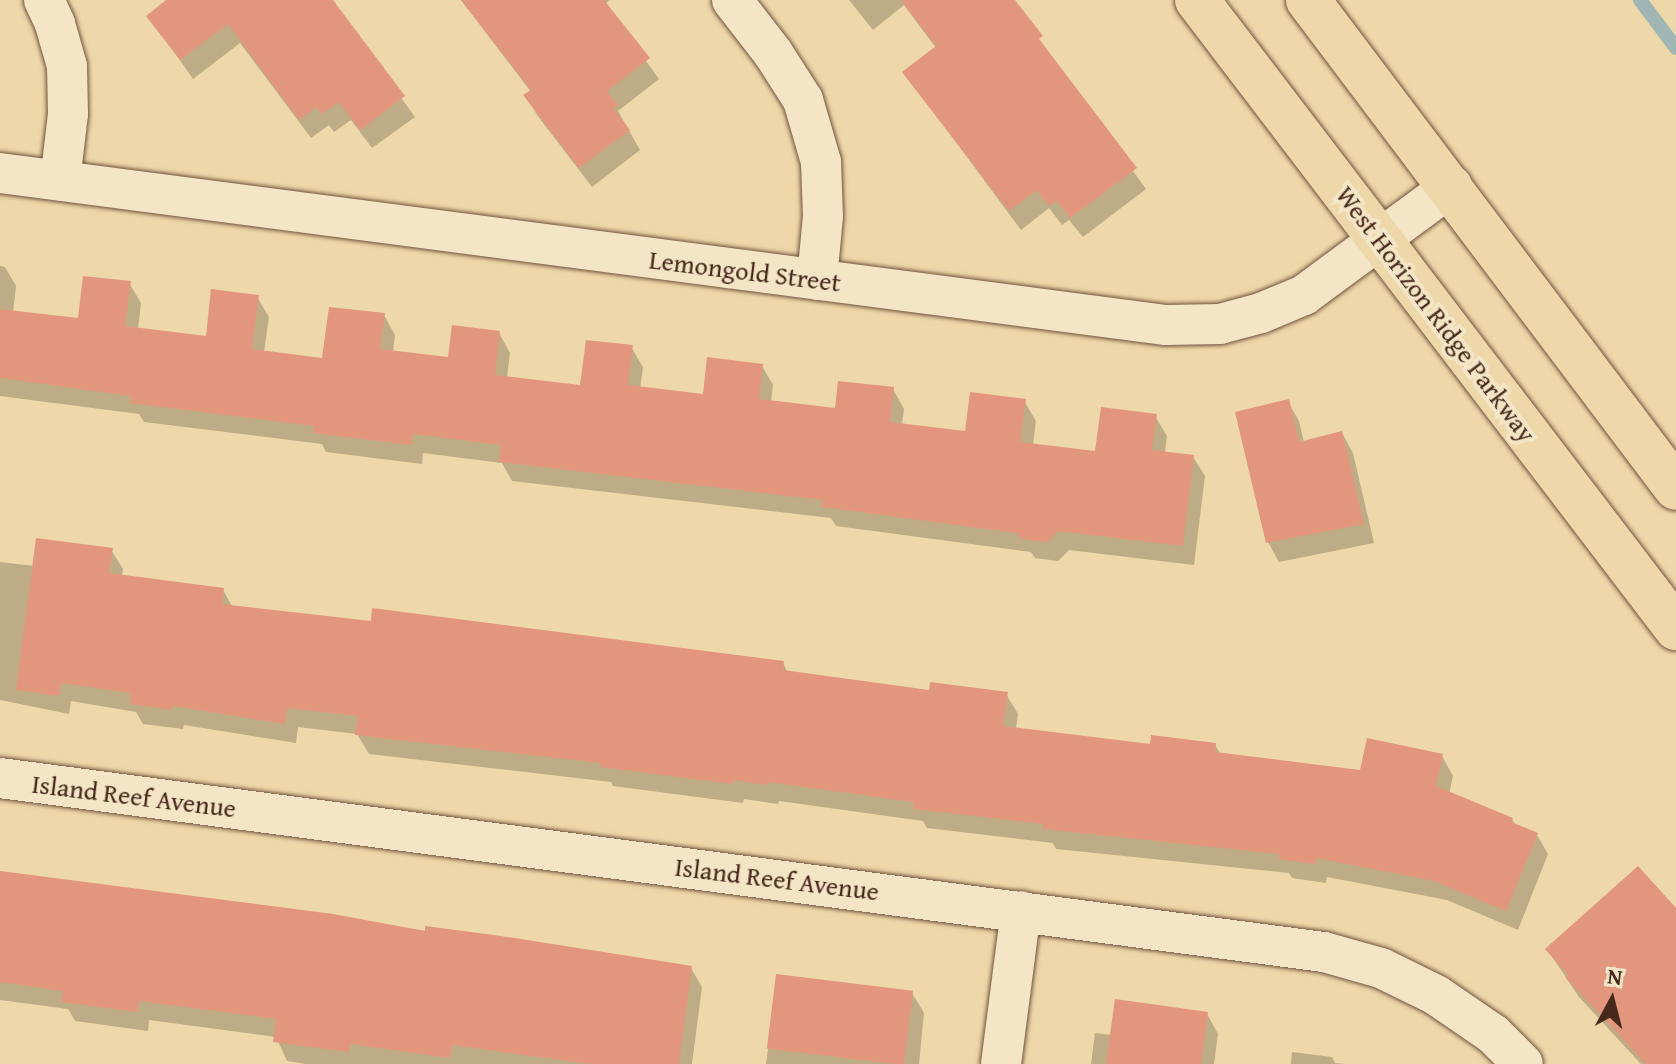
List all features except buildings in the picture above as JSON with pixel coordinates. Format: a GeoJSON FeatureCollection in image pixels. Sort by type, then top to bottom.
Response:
{"type":"FeatureCollection","features":[{"type":"Feature","properties":{"kind":"main road","name":"West Horizon Ridge Parkway"},"geometry":{"type":"LineString","coordinates":[[1197,0],[1676,628]]}},
{"type":"Feature","properties":{"kind":"main road"},"geometry":{"type":"LineString","coordinates":[[1308,0],[1452,186],[1676,488]]}},
{"type":"Feature","properties":{"kind":"street"},"geometry":{"type":"LineString","coordinates":[[44,0],[55,24],[67,66],[68,114],[60,181]]}},
{"type":"Feature","properties":{"kind":"street"},"geometry":{"type":"LineString","coordinates":[[732,0],[773,53],[803,100],[821,162],[823,216],[817,280]]}},
{"type":"Feature","properties":{"kind":"street","name":"Lemongold Street"},"geometry":{"type":"LineString","coordinates":[[0,173],[1166,325],[1220,324],[1261,313],[1304,295],[1452,186]]}},
{"type":"Feature","properties":{"kind":"street","name":"Island Reef Avenue"},"geometry":{"type":"LineString","coordinates":[[0,778],[1324,952],[1381,968],[1436,995],[1493,1034],[1523,1064]]}},
{"type":"Feature","properties":{"kind":"street"},"geometry":{"type":"LineString","coordinates":[[1001,1064],[1021,911]]}},
{"type":"Feature","properties":{"kind":"waterway"},"geometry":{"type":"LineString","coordinates":[[1640,0],[1676,48]]}}]}
